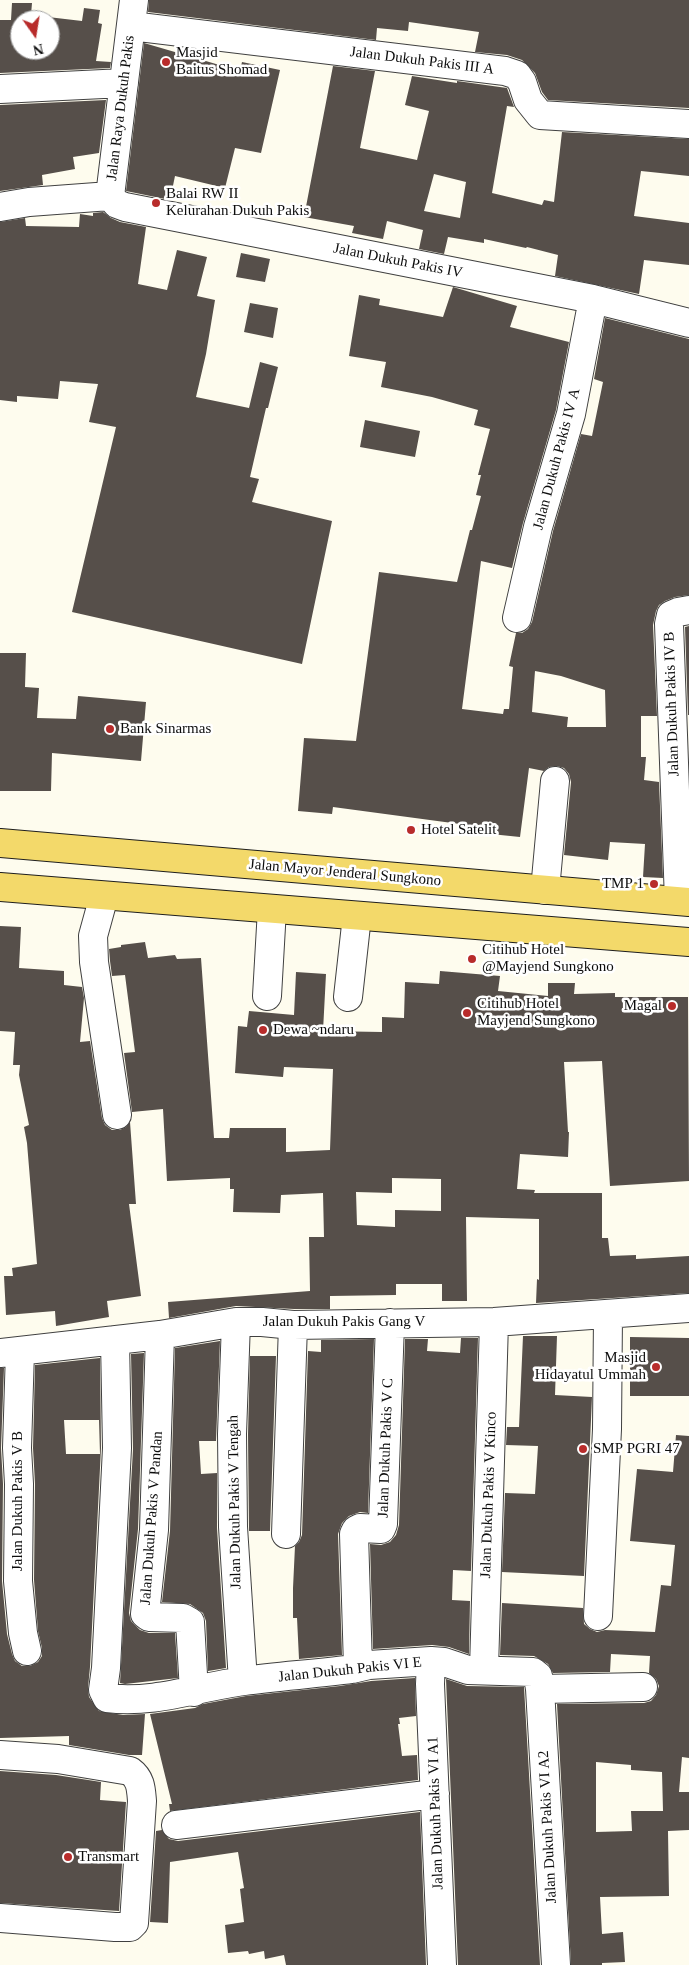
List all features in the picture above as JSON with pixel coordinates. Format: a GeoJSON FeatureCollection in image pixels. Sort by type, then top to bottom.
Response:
{"type":"FeatureCollection","features":[{"type":"Feature","properties":{"kind":"main road","name":"Jalan Mayor Jenderal Sungkono"},"geometry":{"type":"LineString","coordinates":[[0,844],[684,902]]}},
{"type":"Feature","properties":{"kind":"main road"},"geometry":{"type":"LineString","coordinates":[[0,887],[689,942]]}},
{"type":"Feature","properties":{"kind":"street","name":"Jalan Raya Dukuh Pakis"},"geometry":{"type":"LineString","coordinates":[[0,207],[29,202],[110,196],[124,83],[128,7]]}},
{"type":"Feature","properties":{"kind":"street","name":"Jalan Dukuh Pakis III A"},"geometry":{"type":"LineString","coordinates":[[128,7],[505,70],[517,75],[522,82],[528,100],[540,115],[689,124]]}},
{"type":"Feature","properties":{"kind":"street"},"geometry":{"type":"LineString","coordinates":[[0,89],[124,83]]}},
{"type":"Feature","properties":{"kind":"street","name":"Jalan Dukuh Pakis IV"},"geometry":{"type":"LineString","coordinates":[[110,196],[117,204],[157,214],[593,298],[689,323]]}},
{"type":"Feature","properties":{"kind":"street","name":"Jalan Dukuh Pakis IV A"},"geometry":{"type":"LineString","coordinates":[[517,618],[538,527],[570,422],[593,298]]}},
{"type":"Feature","properties":{"kind":"street","name":"Jalan Dukuh Pakis IV B"},"geometry":{"type":"LineString","coordinates":[[684,902],[669,624],[672,615],[689,610]]}},
{"type":"Feature","properties":{"kind":"street"},"geometry":{"type":"LineString","coordinates":[[545,890],[556,781]]}},
{"type":"Feature","properties":{"kind":"street"},"geometry":{"type":"LineString","coordinates":[[689,826],[686,831],[689,855]]}},
{"type":"Feature","properties":{"kind":"street"},"geometry":{"type":"LineString","coordinates":[[104,896],[93,936],[94,962],[117,1115]]}},
{"type":"Feature","properties":{"kind":"street"},"geometry":{"type":"LineString","coordinates":[[267,996],[272,909]]}},
{"type":"Feature","properties":{"kind":"street"},"geometry":{"type":"LineString","coordinates":[[348,997],[356,916]]}},
{"type":"Feature","properties":{"kind":"street","name":"Jalan Dukuh Pakis Gang V"},"geometry":{"type":"LineString","coordinates":[[10,1352],[160,1335],[236,1322],[293,1325],[494,1322],[689,1308]]}},
{"type":"Feature","properties":{"kind":"street"},"geometry":{"type":"LineString","coordinates":[[598,1616],[607,1429],[608,1315]]}},
{"type":"Feature","properties":{"kind":"street","name":"Jalan Dukuh Pakis V Tengah"},"geometry":{"type":"LineString","coordinates":[[236,1322],[232,1434],[233,1526],[243,1681]]}},
{"type":"Feature","properties":{"kind":"street","name":"Jalan Dukuh Pakis V Kinco"},"geometry":{"type":"LineString","coordinates":[[484,1669],[494,1322]]}},
{"type":"Feature","properties":{"kind":"street","name":"Jalan Dukuh Pakis V C"},"geometry":{"type":"LineString","coordinates":[[358,1667],[354,1534],[360,1528],[381,1529],[383,1524],[390,1323]]}},
{"type":"Feature","properties":{"kind":"street"},"geometry":{"type":"LineString","coordinates":[[286,1534],[293,1325]]}},
{"type":"Feature","properties":{"kind":"street","name":"Jalan Dukuh Pakis V Pandan"},"geometry":{"type":"LineString","coordinates":[[160,1335],[154,1530],[145,1614],[148,1617],[183,1618],[190,1622],[194,1692]]}},
{"type":"Feature","properties":{"kind":"street","name":"Jalan Dukuh Pakis VI E"},"geometry":{"type":"LineString","coordinates":[[115,1340],[116,1448],[106,1668],[102,1690],[107,1698],[139,1699],[194,1692],[243,1681],[358,1667],[431,1661],[444,1662],[468,1670],[533,1672],[538,1676],[540,1689]]}},
{"type":"Feature","properties":{"kind":"street","name":"Jalan Dukuh Pakis V B"},"geometry":{"type":"LineString","coordinates":[[10,1352],[19,1484],[18,1581],[23,1633],[27,1651]]}},
{"type":"Feature","properties":{"kind":"street","name":"Jalan Dukuh Pakis VI A1"},"geometry":{"type":"LineString","coordinates":[[431,1661],[442,1965]]}},
{"type":"Feature","properties":{"kind":"street"},"geometry":{"type":"LineString","coordinates":[[540,1689],[643,1687]]}},
{"type":"Feature","properties":{"kind":"street","name":"Jalan Dukuh Pakis VI A2"},"geometry":{"type":"LineString","coordinates":[[540,1689],[556,1965]]}},
{"type":"Feature","properties":{"kind":"street"},"geometry":{"type":"LineString","coordinates":[[0,1755],[58,1759],[130,1771],[136,1776],[140,1784],[142,1801],[134,1923],[130,1927],[0,1918]]}},
{"type":"Feature","properties":{"kind":"street"},"geometry":{"type":"LineString","coordinates":[[176,1825],[435,1794]]}},
{"type":"Feature","properties":{"kind":"building"},"geometry":{"type":"Polygon","coordinates":[[[149,0],[689,0],[689,108],[548,100],[542,92],[535,73],[522,60],[507,55],[475,52],[479,32],[409,22],[408,31],[377,28],[376,40],[148,12],[149,0]]]}},
{"type":"Feature","properties":{"kind":"building"},"geometry":{"type":"Polygon","coordinates":[[[12,3],[32,3],[31,10],[12,10],[12,3]]]}},
{"type":"Feature","properties":{"kind":"building"},"geometry":{"type":"Polygon","coordinates":[[[84,8],[100,10],[98,23],[102,24],[96,61],[111,62],[110,68],[0,73],[0,20],[10,20],[10,60],[60,60],[60,18],[82,21],[84,8]]]}},
{"type":"Feature","properties":{"kind":"building"},"geometry":{"type":"Polygon","coordinates":[[[144,43],[240,71],[242,62],[280,70],[261,153],[235,148],[225,188],[175,176],[170,200],[126,191],[144,43]]]}},
{"type":"Feature","properties":{"kind":"building"},"geometry":{"type":"Polygon","coordinates":[[[333,66],[375,71],[360,148],[417,160],[429,111],[405,105],[412,76],[507,88],[514,107],[507,106],[492,193],[542,205],[544,200],[554,202],[562,132],[689,139],[689,176],[641,171],[634,216],[689,223],[689,265],[644,260],[639,294],[555,276],[558,255],[527,247],[484,239],[484,243],[448,237],[444,254],[419,249],[423,230],[387,221],[383,239],[352,233],[354,226],[304,217],[333,66]],[[434,174],[424,211],[460,218],[466,182],[434,174]]]}},
{"type":"Feature","properties":{"kind":"building"},"geometry":{"type":"Polygon","coordinates":[[[106,100],[99,153],[73,157],[75,169],[42,175],[43,185],[0,191],[0,105],[106,100]]]}},
{"type":"Feature","properties":{"kind":"building"},"geometry":{"type":"Polygon","coordinates":[[[103,212],[120,222],[146,227],[138,284],[167,290],[177,250],[207,257],[197,296],[215,300],[206,354],[196,397],[249,408],[260,362],[278,367],[268,408],[266,408],[250,477],[259,479],[252,502],[332,521],[302,664],[72,612],[116,427],[89,422],[98,384],[60,381],[58,399],[17,396],[17,402],[0,400],[0,222],[25,218],[26,226],[79,227],[80,214],[93,216],[93,213],[103,212]]]}},
{"type":"Feature","properties":{"kind":"building"},"geometry":{"type":"Polygon","coordinates":[[[241,253],[270,259],[265,282],[236,277],[241,253]]]}},
{"type":"Feature","properties":{"kind":"building"},"geometry":{"type":"Polygon","coordinates":[[[453,287],[517,306],[510,327],[569,342],[556,410],[512,568],[481,561],[462,709],[503,714],[504,709],[509,709],[513,667],[509,666],[516,633],[522,633],[528,629],[532,622],[553,531],[581,434],[592,436],[603,382],[594,379],[605,318],[689,339],[689,595],[665,601],[659,605],[656,611],[653,625],[657,716],[641,716],[641,757],[646,757],[644,780],[659,782],[663,878],[643,877],[645,844],[610,842],[608,860],[564,855],[571,782],[569,774],[564,768],[557,766],[549,767],[544,771],[529,768],[520,837],[481,833],[482,827],[333,807],[332,814],[298,811],[304,738],[356,741],[379,572],[457,582],[481,496],[476,495],[481,475],[478,475],[490,429],[474,425],[478,410],[432,397],[381,387],[386,362],[349,356],[359,295],[380,299],[379,305],[443,317],[453,287]],[[535,671],[532,712],[568,717],[567,727],[606,727],[605,690],[561,676],[535,671]]]}},
{"type":"Feature","properties":{"kind":"building"},"geometry":{"type":"Polygon","coordinates":[[[250,303],[278,308],[273,338],[244,332],[250,303]]]}},
{"type":"Feature","properties":{"kind":"building"},"geometry":{"type":"Polygon","coordinates":[[[365,420],[420,431],[415,457],[360,447],[365,420]]]}},
{"type":"Feature","properties":{"kind":"building"},"geometry":{"type":"Polygon","coordinates":[[[689,626],[689,715],[688,715],[685,627],[689,626]]]}},
{"type":"Feature","properties":{"kind":"building"},"geometry":{"type":"Polygon","coordinates":[[[0,653],[26,653],[25,687],[39,688],[37,718],[76,719],[78,696],[146,702],[141,761],[52,753],[51,791],[0,791],[0,653]]]}},
{"type":"Feature","properties":{"kind":"building"},"geometry":{"type":"Polygon","coordinates":[[[0,926],[21,927],[19,968],[64,971],[64,985],[82,987],[84,998],[80,1042],[90,1041],[102,1118],[105,1125],[112,1130],[120,1130],[130,1122],[136,1204],[129,1204],[141,1296],[107,1301],[109,1317],[56,1326],[55,1311],[6,1315],[4,1276],[13,1276],[12,1268],[37,1264],[24,1127],[29,1125],[19,1075],[20,1065],[13,1065],[15,1032],[0,1031],[0,926]]]}},
{"type":"Feature","properties":{"kind":"building"},"geometry":{"type":"Polygon","coordinates":[[[145,942],[148,958],[175,955],[177,959],[201,958],[214,1138],[229,1138],[230,1128],[286,1128],[286,1152],[330,1150],[333,1069],[284,1067],[283,1077],[235,1073],[238,1026],[247,1027],[249,1011],[294,1015],[296,972],[326,974],[323,1031],[382,1032],[382,1017],[404,1018],[405,982],[439,984],[440,971],[500,976],[498,991],[548,996],[548,983],[575,983],[574,994],[615,993],[615,997],[688,997],[689,1181],[610,1186],[602,1061],[564,1062],[569,1132],[568,1157],[520,1154],[517,1189],[535,1190],[534,1193],[602,1193],[602,1238],[608,1238],[610,1256],[636,1255],[636,1259],[689,1256],[689,1293],[536,1303],[537,1279],[539,1280],[539,1219],[466,1217],[467,1301],[442,1301],[442,1284],[396,1284],[396,1295],[330,1296],[330,1309],[236,1306],[169,1318],[168,1302],[310,1291],[309,1237],[324,1237],[323,1193],[281,1195],[280,1213],[233,1212],[234,1189],[230,1189],[230,1178],[167,1181],[163,1109],[132,1112],[124,1053],[135,1052],[125,975],[112,976],[109,949],[121,947],[121,945],[145,942]],[[392,1178],[392,1193],[356,1192],[357,1225],[395,1227],[395,1210],[441,1211],[441,1179],[392,1178]]]}},
{"type":"Feature","properties":{"kind":"building"},"geometry":{"type":"Polygon","coordinates":[[[523,1336],[557,1336],[555,1395],[592,1397],[584,1576],[502,1572],[505,1493],[535,1494],[538,1446],[506,1445],[507,1427],[519,1427],[523,1336]]]}},
{"type":"Feature","properties":{"kind":"building","name":"Masjid Hidayatul Ummah"},"geometry":{"type":"Polygon","coordinates":[[[630,1337],[689,1338],[689,1396],[630,1396],[630,1337]]]}},
{"type":"Feature","properties":{"kind":"building"},"geometry":{"type":"Polygon","coordinates":[[[461,1338],[478,1338],[471,1571],[453,1570],[452,1600],[470,1601],[469,1654],[449,1647],[432,1645],[373,1649],[370,1544],[381,1545],[390,1542],[396,1535],[399,1525],[405,1339],[428,1339],[427,1351],[460,1353],[461,1338]]]}},
{"type":"Feature","properties":{"kind":"building"},"geometry":{"type":"Polygon","coordinates":[[[374,1339],[368,1513],[360,1512],[349,1516],[342,1523],[338,1534],[342,1655],[299,1659],[297,1618],[293,1618],[293,1588],[295,1546],[302,1535],[308,1351],[321,1352],[321,1340],[374,1339]]]}},
{"type":"Feature","properties":{"kind":"building"},"geometry":{"type":"Polygon","coordinates":[[[220,1341],[216,1441],[199,1441],[201,1474],[217,1473],[217,1528],[226,1668],[208,1671],[206,1621],[203,1613],[190,1604],[162,1602],[170,1531],[175,1348],[220,1341]]]}},
{"type":"Feature","properties":{"kind":"building"},"geometry":{"type":"Polygon","coordinates":[[[144,1353],[138,1529],[129,1613],[131,1621],[140,1630],[149,1633],[175,1633],[178,1678],[125,1684],[120,1683],[133,1449],[131,1354],[144,1353]]]}},
{"type":"Feature","properties":{"kind":"building"},"geometry":{"type":"Polygon","coordinates":[[[250,1356],[276,1356],[270,1531],[249,1531],[248,1434],[250,1356]]]}},
{"type":"Feature","properties":{"kind":"building"},"geometry":{"type":"Polygon","coordinates":[[[100,1358],[101,1448],[88,1688],[89,1697],[99,1711],[123,1715],[145,1714],[142,1755],[129,1755],[69,1745],[69,1736],[0,1738],[0,1368],[4,1368],[1,1448],[3,1484],[2,1581],[7,1634],[15,1661],[22,1666],[30,1666],[38,1662],[42,1656],[34,1580],[35,1484],[33,1448],[35,1365],[100,1358]],[[64,1420],[66,1454],[100,1454],[99,1420],[64,1420]]]}},
{"type":"Feature","properties":{"kind":"building"},"geometry":{"type":"Polygon","coordinates":[[[676,1435],[689,1436],[689,1758],[682,1757],[679,1792],[689,1792],[689,1830],[668,1831],[669,1896],[600,1897],[602,1934],[623,1932],[625,1962],[602,1963],[602,1965],[571,1965],[557,1704],[644,1703],[651,1701],[656,1695],[659,1686],[656,1679],[649,1673],[650,1656],[611,1654],[610,1672],[553,1673],[548,1664],[534,1656],[500,1655],[502,1603],[583,1608],[584,1624],[597,1632],[605,1630],[655,1632],[661,1585],[671,1586],[675,1545],[630,1541],[637,1469],[673,1472],[676,1435]],[[596,1762],[596,1832],[632,1831],[631,1811],[663,1811],[662,1772],[631,1770],[631,1765],[596,1762]]]}},
{"type":"Feature","properties":{"kind":"building"},"geometry":{"type":"Polygon","coordinates":[[[415,1678],[416,1716],[399,1718],[400,1724],[398,1724],[402,1756],[417,1755],[418,1780],[170,1811],[169,1804],[172,1804],[150,1714],[195,1708],[203,1704],[246,1696],[371,1681],[415,1678]]]}},
{"type":"Feature","properties":{"kind":"building"},"geometry":{"type":"Polygon","coordinates":[[[446,1679],[467,1686],[524,1687],[540,1965],[458,1965],[446,1679]]]}},
{"type":"Feature","properties":{"kind":"building","name":"Transmart"},"geometry":{"type":"Polygon","coordinates":[[[0,1771],[56,1775],[101,1782],[100,1800],[126,1802],[119,1911],[0,1903],[0,1771]]]}},
{"type":"Feature","properties":{"kind":"building"},"geometry":{"type":"Polygon","coordinates":[[[420,1812],[426,1965],[286,1965],[284,1955],[265,1959],[264,1951],[249,1954],[248,1951],[228,1953],[225,1925],[244,1922],[240,1889],[244,1888],[238,1852],[170,1862],[168,1923],[150,1922],[156,1831],[162,1830],[169,1839],[178,1841],[420,1812]]]}},
{"type":"Feature","properties":{"kind":"place","name":"Masjid Baitus Shomad"},"geometry":{"type":"Point","coordinates":[166,62]}},
{"type":"Feature","properties":{"kind":"place","name":"Balai RW II Kelurahan Dukuh Pakis"},"geometry":{"type":"Point","coordinates":[156,203]}},
{"type":"Feature","properties":{"kind":"place","name":"Bank Sinarmas"},"geometry":{"type":"Point","coordinates":[110,729]}},
{"type":"Feature","properties":{"kind":"place","name":"Hotel Satelit"},"geometry":{"type":"Point","coordinates":[411,830]}},
{"type":"Feature","properties":{"kind":"place","name":"TMP 1"},"geometry":{"type":"Point","coordinates":[654,884]}},
{"type":"Feature","properties":{"kind":"place","name":"Citihub Hotel @Mayjend Sungkono"},"geometry":{"type":"Point","coordinates":[472,959]}},
{"type":"Feature","properties":{"kind":"place","name":"Magal"},"geometry":{"type":"Point","coordinates":[672,1006]}},
{"type":"Feature","properties":{"kind":"place","name":"Citihub Hotel Mayjend Sungkono"},"geometry":{"type":"Point","coordinates":[467,1013]}},
{"type":"Feature","properties":{"kind":"place","name":"Dewa ~ndaru"},"geometry":{"type":"Point","coordinates":[263,1030]}},
{"type":"Feature","properties":{"kind":"place","name":"Masjid Hidayatul Ummah"},"geometry":{"type":"Point","coordinates":[656,1367]}},
{"type":"Feature","properties":{"kind":"place","name":"SMP PGRI 47"},"geometry":{"type":"Point","coordinates":[583,1449]}},
{"type":"Feature","properties":{"kind":"place","name":"Transmart"},"geometry":{"type":"Point","coordinates":[68,1857]}}]}
